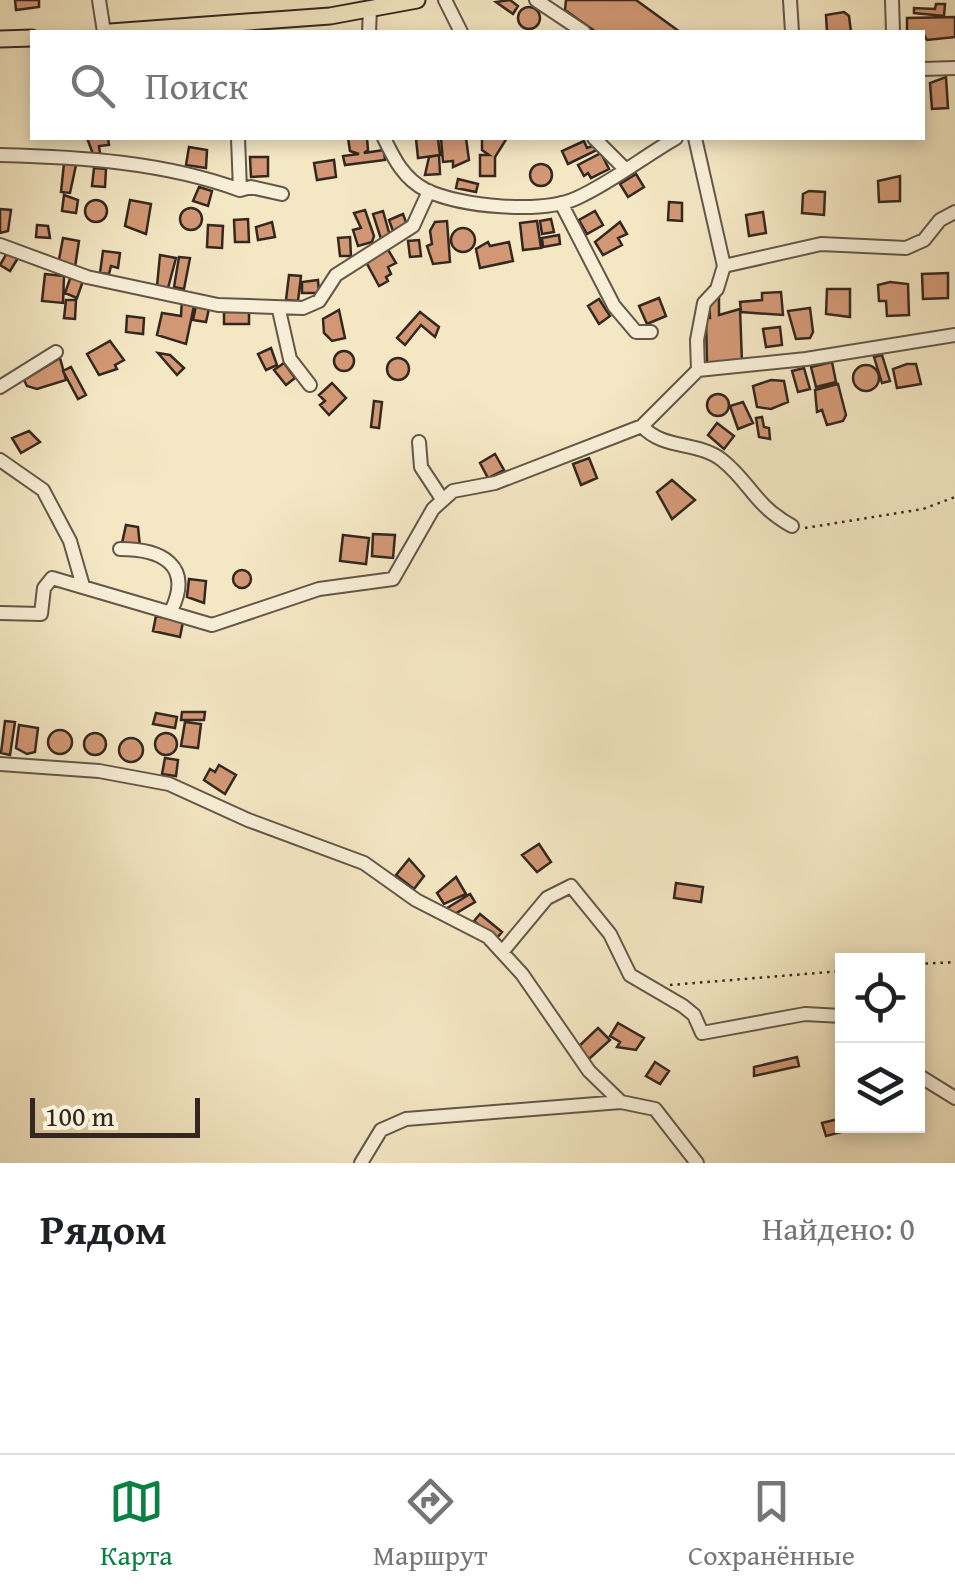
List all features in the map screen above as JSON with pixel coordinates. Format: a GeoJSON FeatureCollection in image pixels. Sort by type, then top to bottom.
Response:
{"type":"FeatureCollection","features":[{"type":"Feature","properties":{"kind":"main road"},"geometry":{"type":"LineString","coordinates":[[158,30],[235,27],[417,0]]}},
{"type":"Feature","properties":{"kind":"main road"},"geometry":{"type":"LineString","coordinates":[[0,40],[30,38]]}},
{"type":"Feature","properties":{"kind":"street"},"geometry":{"type":"LineString","coordinates":[[99,0],[106,30]]}},
{"type":"Feature","properties":{"kind":"street"},"geometry":{"type":"LineString","coordinates":[[445,0],[460,30]]}},
{"type":"Feature","properties":{"kind":"street"},"geometry":{"type":"LineString","coordinates":[[536,0],[581,30]]}},
{"type":"Feature","properties":{"kind":"street"},"geometry":{"type":"LineString","coordinates":[[790,0],[792,30]]}},
{"type":"Feature","properties":{"kind":"street"},"geometry":{"type":"LineString","coordinates":[[892,0],[893,30]]}},
{"type":"Feature","properties":{"kind":"street"},"geometry":{"type":"LineString","coordinates":[[369,30],[370,9]]}},
{"type":"Feature","properties":{"kind":"street"},"geometry":{"type":"LineString","coordinates":[[925,69],[955,68]]}},
{"type":"Feature","properties":{"kind":"street"},"geometry":{"type":"LineString","coordinates":[[238,140],[240,190]]}},
{"type":"Feature","properties":{"kind":"street"},"geometry":{"type":"LineString","coordinates":[[385,140],[400,168],[428,192],[483,204],[562,203],[673,140]]}},
{"type":"Feature","properties":{"kind":"street"},"geometry":{"type":"LineString","coordinates":[[596,140],[624,168]]}},
{"type":"Feature","properties":{"kind":"street"},"geometry":{"type":"LineString","coordinates":[[695,140],[724,266],[717,288],[704,303],[697,340],[698,370]]}},
{"type":"Feature","properties":{"kind":"street"},"geometry":{"type":"LineString","coordinates":[[0,154],[134,165],[240,190],[251,187],[282,194]]}},
{"type":"Feature","properties":{"kind":"street"},"geometry":{"type":"LineString","coordinates":[[0,245],[87,277],[218,305],[278,310],[319,301],[336,275],[413,226],[428,192]]}},
{"type":"Feature","properties":{"kind":"street"},"geometry":{"type":"LineString","coordinates":[[562,203],[614,306],[636,332],[651,332]]}},
{"type":"Feature","properties":{"kind":"street"},"geometry":{"type":"LineString","coordinates":[[724,266],[822,244],[906,248],[924,240],[940,220],[955,212]]}},
{"type":"Feature","properties":{"kind":"street"},"geometry":{"type":"LineString","coordinates":[[278,310],[290,360],[310,385]]}},
{"type":"Feature","properties":{"kind":"street"},"geometry":{"type":"LineString","coordinates":[[0,613],[40,614],[44,588],[52,578],[212,625],[319,589],[393,580],[408,548],[442,500],[454,491],[494,482],[642,426],[698,370],[806,360],[955,335]]}},
{"type":"Feature","properties":{"kind":"street"},"geometry":{"type":"LineString","coordinates":[[0,387],[56,352]]}},
{"type":"Feature","properties":{"kind":"street"},"geometry":{"type":"LineString","coordinates":[[642,426],[653,438],[717,457],[763,508],[792,526]]}},
{"type":"Feature","properties":{"kind":"street"},"geometry":{"type":"LineString","coordinates":[[419,442],[421,467],[442,500]]}},
{"type":"Feature","properties":{"kind":"street"},"geometry":{"type":"LineString","coordinates":[[0,460],[43,490],[70,541],[84,586]]}},
{"type":"Feature","properties":{"kind":"street"},"geometry":{"type":"LineString","coordinates":[[120,549],[149,549],[172,564],[178,576],[171,612]]}},
{"type":"Feature","properties":{"kind":"street"},"geometry":{"type":"LineString","coordinates":[[0,764],[127,774],[189,791],[248,820],[364,864],[416,900],[488,938],[503,951],[589,1070],[621,1102]]}},
{"type":"Feature","properties":{"kind":"street"},"geometry":{"type":"LineString","coordinates":[[503,951],[547,898],[571,886],[610,934],[623,966],[648,988],[694,1014],[702,1033],[805,1014],[835,1016]]}},
{"type":"Feature","properties":{"kind":"street"},"geometry":{"type":"LineString","coordinates":[[925,1079],[955,1098]]}},
{"type":"Feature","properties":{"kind":"street"},"geometry":{"type":"LineString","coordinates":[[361,1163],[380,1130],[406,1119],[621,1102],[655,1108],[697,1163]]}},
{"type":"Feature","properties":{"kind":"path"},"geometry":{"type":"LineString","coordinates":[[792,526],[802,529],[924,509],[955,497]]}},
{"type":"Feature","properties":{"kind":"path"},"geometry":{"type":"LineString","coordinates":[[925,964],[955,962]]}},
{"type":"Feature","properties":{"kind":"path"},"geometry":{"type":"LineString","coordinates":[[648,988],[835,972]]}},
{"type":"Feature","properties":{"kind":"building"},"geometry":{"type":"Polygon","coordinates":[[[15,0],[39,0],[39,7],[16,10],[15,0]]]}},
{"type":"Feature","properties":{"kind":"building"},"geometry":{"type":"Polygon","coordinates":[[[510,0],[518,6],[513,14],[496,2],[510,0]]]}},
{"type":"Feature","properties":{"kind":"building"},"geometry":{"type":"Polygon","coordinates":[[[566,0],[636,0],[677,30],[593,30],[565,10],[566,0]]]}},
{"type":"Feature","properties":{"kind":"building"},"geometry":{"type":"Polygon","coordinates":[[[936,4],[945,4],[944,16],[914,13],[914,8],[935,9],[936,4]]]}},
{"type":"Feature","properties":{"kind":"building"},"geometry":{"type":"Polygon","coordinates":[[[529,7],[537,10],[537,26],[529,29],[521,26],[518,18],[521,10],[529,7]]]}},
{"type":"Feature","properties":{"kind":"building"},"geometry":{"type":"Polygon","coordinates":[[[844,12],[849,16],[851,30],[827,30],[826,15],[844,12]]]}},
{"type":"Feature","properties":{"kind":"building"},"geometry":{"type":"Polygon","coordinates":[[[955,17],[955,37],[927,40],[925,30],[907,30],[907,18],[955,17]]]}},
{"type":"Feature","properties":{"kind":"building"},"geometry":{"type":"Polygon","coordinates":[[[946,77],[948,108],[932,109],[930,83],[946,77]]]}},
{"type":"Feature","properties":{"kind":"building"},"geometry":{"type":"Polygon","coordinates":[[[88,140],[108,140],[109,145],[99,146],[100,153],[93,154],[88,140]]]}},
{"type":"Feature","properties":{"kind":"building"},"geometry":{"type":"Polygon","coordinates":[[[348,140],[367,140],[368,150],[364,153],[384,150],[385,160],[345,165],[343,156],[359,154],[350,151],[348,140]]]}},
{"type":"Feature","properties":{"kind":"building"},"geometry":{"type":"Polygon","coordinates":[[[416,140],[438,140],[440,155],[418,158],[416,140]]]}},
{"type":"Feature","properties":{"kind":"building"},"geometry":{"type":"Polygon","coordinates":[[[441,140],[466,140],[469,160],[453,167],[453,161],[443,162],[441,140]]]}},
{"type":"Feature","properties":{"kind":"building"},"geometry":{"type":"Polygon","coordinates":[[[482,140],[506,140],[495,157],[495,176],[480,176],[480,155],[489,155],[482,150],[482,140]]]}},
{"type":"Feature","properties":{"kind":"building"},"geometry":{"type":"Polygon","coordinates":[[[584,141],[587,148],[595,145],[597,150],[568,164],[562,151],[584,141]]]}},
{"type":"Feature","properties":{"kind":"building"},"geometry":{"type":"Polygon","coordinates":[[[189,147],[207,150],[206,168],[186,165],[189,147]]]}},
{"type":"Feature","properties":{"kind":"building"},"geometry":{"type":"Polygon","coordinates":[[[601,153],[609,169],[591,178],[588,173],[584,176],[578,165],[601,153]]]}},
{"type":"Feature","properties":{"kind":"building"},"geometry":{"type":"Polygon","coordinates":[[[439,155],[440,174],[425,175],[429,157],[439,155]]]}},
{"type":"Feature","properties":{"kind":"building"},"geometry":{"type":"Polygon","coordinates":[[[250,157],[268,157],[268,176],[251,177],[250,157]]]}},
{"type":"Feature","properties":{"kind":"building"},"geometry":{"type":"Polygon","coordinates":[[[334,160],[336,177],[317,180],[314,163],[334,160]]]}},
{"type":"Feature","properties":{"kind":"building"},"geometry":{"type":"Polygon","coordinates":[[[64,163],[76,165],[70,193],[61,192],[64,163]]]}},
{"type":"Feature","properties":{"kind":"building"},"geometry":{"type":"Polygon","coordinates":[[[541,164],[549,167],[549,183],[541,186],[533,183],[530,175],[533,167],[541,164]]]}},
{"type":"Feature","properties":{"kind":"building"},"geometry":{"type":"Polygon","coordinates":[[[94,168],[106,169],[105,187],[92,186],[94,168]]]}},
{"type":"Feature","properties":{"kind":"building"},"geometry":{"type":"Polygon","coordinates":[[[636,174],[644,187],[628,197],[620,184],[636,174]]]}},
{"type":"Feature","properties":{"kind":"building"},"geometry":{"type":"Polygon","coordinates":[[[900,176],[900,201],[879,202],[878,181],[900,176]]]}},
{"type":"Feature","properties":{"kind":"building"},"geometry":{"type":"Polygon","coordinates":[[[458,179],[478,184],[476,192],[456,188],[458,179]]]}},
{"type":"Feature","properties":{"kind":"building"},"geometry":{"type":"Polygon","coordinates":[[[199,187],[212,191],[208,206],[193,201],[199,187]]]}},
{"type":"Feature","properties":{"kind":"building"},"geometry":{"type":"Polygon","coordinates":[[[825,192],[824,215],[802,213],[803,194],[825,192]]]}},
{"type":"Feature","properties":{"kind":"building"},"geometry":{"type":"Polygon","coordinates":[[[64,195],[78,200],[76,213],[62,211],[64,195]]]}},
{"type":"Feature","properties":{"kind":"building"},"geometry":{"type":"Polygon","coordinates":[[[96,200],[104,203],[104,219],[96,222],[88,219],[85,211],[88,203],[96,200]]]}},
{"type":"Feature","properties":{"kind":"building"},"geometry":{"type":"Polygon","coordinates":[[[130,200],[151,204],[146,234],[125,226],[130,200]]]}},
{"type":"Feature","properties":{"kind":"building"},"geometry":{"type":"Polygon","coordinates":[[[669,202],[682,203],[682,221],[668,220],[669,202]]]}},
{"type":"Feature","properties":{"kind":"building"},"geometry":{"type":"Polygon","coordinates":[[[191,208],[199,211],[199,227],[191,230],[183,227],[180,219],[183,211],[191,208]]]}},
{"type":"Feature","properties":{"kind":"building"},"geometry":{"type":"Polygon","coordinates":[[[0,209],[11,210],[8,231],[0,233],[0,209]]]}},
{"type":"Feature","properties":{"kind":"building"},"geometry":{"type":"Polygon","coordinates":[[[365,210],[374,236],[372,242],[358,246],[353,230],[361,228],[354,213],[365,210]]]}},
{"type":"Feature","properties":{"kind":"building"},"geometry":{"type":"Polygon","coordinates":[[[383,211],[390,236],[381,239],[373,214],[383,211]]]}},
{"type":"Feature","properties":{"kind":"building"},"geometry":{"type":"Polygon","coordinates":[[[595,211],[603,225],[587,234],[579,220],[595,211]]]}},
{"type":"Feature","properties":{"kind":"building"},"geometry":{"type":"Polygon","coordinates":[[[763,212],[766,233],[749,236],[746,215],[763,212]]]}},
{"type":"Feature","properties":{"kind":"building"},"geometry":{"type":"Polygon","coordinates":[[[403,214],[407,225],[393,231],[389,220],[403,214]]]}},
{"type":"Feature","properties":{"kind":"building"},"geometry":{"type":"Polygon","coordinates":[[[248,219],[249,242],[235,242],[234,220],[248,219]]]}},
{"type":"Feature","properties":{"kind":"building"},"geometry":{"type":"Polygon","coordinates":[[[551,219],[554,232],[542,234],[540,221],[551,219]]]}},
{"type":"Feature","properties":{"kind":"building"},"geometry":{"type":"Polygon","coordinates":[[[447,221],[450,262],[433,264],[427,246],[432,244],[430,231],[435,222],[447,221]]]}},
{"type":"Feature","properties":{"kind":"building"},"geometry":{"type":"Polygon","coordinates":[[[537,221],[541,248],[523,250],[520,223],[537,221]]]}},
{"type":"Feature","properties":{"kind":"building"},"geometry":{"type":"Polygon","coordinates":[[[272,222],[275,237],[258,240],[256,227],[272,222]]]}},
{"type":"Feature","properties":{"kind":"building"},"geometry":{"type":"Polygon","coordinates":[[[620,222],[627,234],[618,238],[622,245],[603,255],[595,242],[620,222]]]}},
{"type":"Feature","properties":{"kind":"building"},"geometry":{"type":"Polygon","coordinates":[[[37,225],[48,226],[50,238],[36,237],[37,225]]]}},
{"type":"Feature","properties":{"kind":"building"},"geometry":{"type":"Polygon","coordinates":[[[208,225],[223,226],[222,248],[207,247],[208,225]]]}},
{"type":"Feature","properties":{"kind":"building"},"geometry":{"type":"Polygon","coordinates":[[[463,228],[472,231],[472,249],[463,252],[454,249],[451,240],[454,231],[463,228]]]}},
{"type":"Feature","properties":{"kind":"building"},"geometry":{"type":"Polygon","coordinates":[[[559,235],[560,244],[543,247],[542,238],[559,235]]]}},
{"type":"Feature","properties":{"kind":"building"},"geometry":{"type":"Polygon","coordinates":[[[350,237],[351,256],[340,256],[338,238],[350,237]]]}},
{"type":"Feature","properties":{"kind":"building"},"geometry":{"type":"Polygon","coordinates":[[[63,238],[79,241],[75,267],[58,265],[63,238]]]}},
{"type":"Feature","properties":{"kind":"building"},"geometry":{"type":"Polygon","coordinates":[[[419,240],[421,256],[410,257],[408,241],[419,240]]]}},
{"type":"Feature","properties":{"kind":"building"},"geometry":{"type":"Polygon","coordinates":[[[488,242],[490,246],[509,242],[513,261],[480,268],[476,249],[488,242]]]}},
{"type":"Feature","properties":{"kind":"building"},"geometry":{"type":"Polygon","coordinates":[[[387,248],[396,263],[388,267],[388,281],[379,286],[365,260],[387,248]]]}},
{"type":"Feature","properties":{"kind":"building"},"geometry":{"type":"Polygon","coordinates":[[[103,251],[120,253],[118,268],[111,266],[109,274],[100,273],[103,251]]]}},
{"type":"Feature","properties":{"kind":"building"},"geometry":{"type":"Polygon","coordinates":[[[7,253],[18,258],[10,271],[0,265],[7,253]]]}},
{"type":"Feature","properties":{"kind":"building"},"geometry":{"type":"Polygon","coordinates":[[[160,255],[176,258],[168,288],[157,286],[160,255]]]}},
{"type":"Feature","properties":{"kind":"building"},"geometry":{"type":"Polygon","coordinates":[[[179,257],[190,258],[184,289],[174,287],[179,257]]]}},
{"type":"Feature","properties":{"kind":"building"},"geometry":{"type":"Polygon","coordinates":[[[948,273],[948,298],[923,299],[922,274],[948,273]]]}},
{"type":"Feature","properties":{"kind":"building"},"geometry":{"type":"Polygon","coordinates":[[[45,274],[64,276],[63,303],[42,301],[45,274]]]}},
{"type":"Feature","properties":{"kind":"building"},"geometry":{"type":"Polygon","coordinates":[[[289,275],[301,276],[298,301],[286,300],[289,275]]]}},
{"type":"Feature","properties":{"kind":"building"},"geometry":{"type":"Polygon","coordinates":[[[71,276],[83,281],[77,298],[65,293],[71,276]]]}},
{"type":"Feature","properties":{"kind":"building"},"geometry":{"type":"Polygon","coordinates":[[[318,280],[319,293],[302,293],[302,282],[318,280]]]}},
{"type":"Feature","properties":{"kind":"building"},"geometry":{"type":"Polygon","coordinates":[[[908,284],[909,315],[887,316],[886,301],[879,301],[878,285],[908,284]]]}},
{"type":"Feature","properties":{"kind":"building"},"geometry":{"type":"Polygon","coordinates":[[[827,289],[850,289],[850,317],[826,314],[827,289]]]}},
{"type":"Feature","properties":{"kind":"building"},"geometry":{"type":"Polygon","coordinates":[[[781,292],[783,315],[741,312],[740,302],[762,300],[762,293],[781,292]]]}},
{"type":"Feature","properties":{"kind":"building"},"geometry":{"type":"Polygon","coordinates":[[[182,298],[195,301],[186,344],[157,335],[162,313],[181,316],[182,298]]]}},
{"type":"Feature","properties":{"kind":"building"},"geometry":{"type":"Polygon","coordinates":[[[659,298],[666,316],[647,324],[639,306],[659,298]]]}},
{"type":"Feature","properties":{"kind":"building"},"geometry":{"type":"Polygon","coordinates":[[[719,298],[719,315],[740,309],[742,362],[707,363],[709,299],[719,298]]]}},
{"type":"Feature","properties":{"kind":"building"},"geometry":{"type":"Polygon","coordinates":[[[599,299],[610,316],[599,324],[588,306],[599,299]]]}},
{"type":"Feature","properties":{"kind":"building"},"geometry":{"type":"Polygon","coordinates":[[[66,300],[76,300],[75,319],[64,318],[66,300]]]}},
{"type":"Feature","properties":{"kind":"building"},"geometry":{"type":"Polygon","coordinates":[[[197,301],[210,304],[206,322],[193,320],[197,301]]]}},
{"type":"Feature","properties":{"kind":"building"},"geometry":{"type":"Polygon","coordinates":[[[810,308],[813,332],[810,338],[796,339],[788,311],[810,308]]]}},
{"type":"Feature","properties":{"kind":"building"},"geometry":{"type":"Polygon","coordinates":[[[339,310],[345,338],[332,341],[324,333],[323,319],[339,310]]]}},
{"type":"Feature","properties":{"kind":"building"},"geometry":{"type":"Polygon","coordinates":[[[224,312],[249,312],[249,324],[224,324],[224,312]]]}},
{"type":"Feature","properties":{"kind":"building"},"geometry":{"type":"Polygon","coordinates":[[[420,312],[439,327],[435,337],[421,325],[405,345],[397,338],[420,312]]]}},
{"type":"Feature","properties":{"kind":"building"},"geometry":{"type":"Polygon","coordinates":[[[127,316],[144,318],[143,334],[126,332],[127,316]]]}},
{"type":"Feature","properties":{"kind":"building"},"geometry":{"type":"Polygon","coordinates":[[[780,327],[782,345],[766,347],[763,329],[780,327]]]}},
{"type":"Feature","properties":{"kind":"building"},"geometry":{"type":"Polygon","coordinates":[[[110,341],[124,360],[115,365],[117,369],[99,375],[87,354],[110,341]]]}},
{"type":"Feature","properties":{"kind":"building"},"geometry":{"type":"Polygon","coordinates":[[[271,348],[277,365],[266,370],[258,354],[271,348]]]}},
{"type":"Feature","properties":{"kind":"building"},"geometry":{"type":"Polygon","coordinates":[[[344,351],[354,361],[344,371],[334,361],[344,351]]]}},
{"type":"Feature","properties":{"kind":"building"},"geometry":{"type":"Polygon","coordinates":[[[158,353],[170,355],[184,368],[177,375],[158,353]]]}},
{"type":"Feature","properties":{"kind":"building"},"geometry":{"type":"Polygon","coordinates":[[[882,355],[890,381],[882,383],[874,357],[882,355]]]}},
{"type":"Feature","properties":{"kind":"building"},"geometry":{"type":"Polygon","coordinates":[[[60,358],[66,380],[37,389],[27,386],[24,380],[60,358]]]}},
{"type":"Feature","properties":{"kind":"building"},"geometry":{"type":"Polygon","coordinates":[[[398,358],[406,361],[406,377],[398,380],[390,377],[387,369],[390,361],[398,358]]]}},
{"type":"Feature","properties":{"kind":"building"},"geometry":{"type":"Polygon","coordinates":[[[832,362],[836,382],[816,387],[811,367],[832,362]]]}},
{"type":"Feature","properties":{"kind":"building"},"geometry":{"type":"Polygon","coordinates":[[[284,363],[295,378],[286,385],[274,370],[284,363]]]}},
{"type":"Feature","properties":{"kind":"building"},"geometry":{"type":"Polygon","coordinates":[[[916,364],[921,384],[897,388],[893,369],[916,364]]]}},
{"type":"Feature","properties":{"kind":"building"},"geometry":{"type":"Polygon","coordinates":[[[866,365],[875,369],[879,378],[875,387],[866,391],[857,387],[853,378],[857,369],[866,365]]]}},
{"type":"Feature","properties":{"kind":"building"},"geometry":{"type":"Polygon","coordinates":[[[71,367],[86,395],[78,399],[63,371],[71,367]]]}},
{"type":"Feature","properties":{"kind":"building"},"geometry":{"type":"Polygon","coordinates":[[[804,368],[810,389],[798,392],[792,371],[804,368]]]}},
{"type":"Feature","properties":{"kind":"building"},"geometry":{"type":"Polygon","coordinates":[[[771,380],[784,381],[788,402],[771,409],[757,407],[753,386],[771,380]]]}},
{"type":"Feature","properties":{"kind":"building"},"geometry":{"type":"Polygon","coordinates":[[[332,383],[346,398],[329,415],[320,405],[325,401],[319,395],[332,383]]]}},
{"type":"Feature","properties":{"kind":"building"},"geometry":{"type":"Polygon","coordinates":[[[838,384],[846,415],[843,421],[827,425],[822,410],[817,412],[815,390],[838,384]]]}},
{"type":"Feature","properties":{"kind":"building"},"geometry":{"type":"Polygon","coordinates":[[[718,394],[729,405],[718,416],[707,405],[718,394]]]}},
{"type":"Feature","properties":{"kind":"building"},"geometry":{"type":"Polygon","coordinates":[[[374,401],[382,402],[379,428],[371,427],[374,401]]]}},
{"type":"Feature","properties":{"kind":"building"},"geometry":{"type":"Polygon","coordinates":[[[743,402],[753,423],[738,429],[730,406],[743,402]]]}},
{"type":"Feature","properties":{"kind":"building"},"geometry":{"type":"Polygon","coordinates":[[[762,417],[770,439],[759,437],[756,418],[762,417]]]}},
{"type":"Feature","properties":{"kind":"building"},"geometry":{"type":"Polygon","coordinates":[[[717,423],[734,436],[724,449],[708,435],[717,423]]]}},
{"type":"Feature","properties":{"kind":"building"},"geometry":{"type":"Polygon","coordinates":[[[29,431],[40,442],[21,453],[12,438],[29,431]]]}},
{"type":"Feature","properties":{"kind":"building"},"geometry":{"type":"Polygon","coordinates":[[[495,454],[504,470],[488,478],[480,463],[495,454]]]}},
{"type":"Feature","properties":{"kind":"building"},"geometry":{"type":"Polygon","coordinates":[[[589,458],[597,478],[581,485],[573,464],[589,458]]]}},
{"type":"Feature","properties":{"kind":"building"},"geometry":{"type":"Polygon","coordinates":[[[672,480],[695,500],[672,519],[657,492],[672,480]]]}},
{"type":"Feature","properties":{"kind":"building"},"geometry":{"type":"Polygon","coordinates":[[[126,525],[138,527],[140,546],[122,543],[126,525]]]}},
{"type":"Feature","properties":{"kind":"building"},"geometry":{"type":"Polygon","coordinates":[[[373,534],[395,535],[393,558],[372,556],[373,534]]]}},
{"type":"Feature","properties":{"kind":"building"},"geometry":{"type":"Polygon","coordinates":[[[343,535],[369,538],[366,564],[340,561],[343,535]]]}},
{"type":"Feature","properties":{"kind":"building"},"geometry":{"type":"Polygon","coordinates":[[[242,570],[249,572],[249,586],[242,588],[235,586],[233,579],[235,572],[242,570]]]}},
{"type":"Feature","properties":{"kind":"building"},"geometry":{"type":"Polygon","coordinates":[[[189,579],[206,581],[204,603],[187,597],[189,579]]]}},
{"type":"Feature","properties":{"kind":"building"},"geometry":{"type":"Polygon","coordinates":[[[156,616],[183,622],[180,637],[153,631],[156,616]]]}},
{"type":"Feature","properties":{"kind":"building"},"geometry":{"type":"Polygon","coordinates":[[[182,712],[205,712],[204,720],[181,720],[182,712]]]}},
{"type":"Feature","properties":{"kind":"building"},"geometry":{"type":"Polygon","coordinates":[[[156,713],[177,717],[175,728],[153,724],[156,713]]]}},
{"type":"Feature","properties":{"kind":"building"},"geometry":{"type":"Polygon","coordinates":[[[5,721],[15,722],[10,755],[1,753],[5,721]]]}},
{"type":"Feature","properties":{"kind":"building"},"geometry":{"type":"Polygon","coordinates":[[[185,722],[201,724],[198,748],[181,746],[185,722]]]}},
{"type":"Feature","properties":{"kind":"building"},"geometry":{"type":"Polygon","coordinates":[[[19,725],[38,728],[35,752],[27,754],[16,748],[19,725]]]}},
{"type":"Feature","properties":{"kind":"building"},"geometry":{"type":"Polygon","coordinates":[[[60,730],[69,733],[69,751],[60,754],[51,751],[48,742],[51,733],[60,730]]]}},
{"type":"Feature","properties":{"kind":"building"},"geometry":{"type":"Polygon","coordinates":[[[95,733],[103,736],[103,752],[95,755],[87,752],[84,744],[87,736],[95,733]]]}},
{"type":"Feature","properties":{"kind":"building"},"geometry":{"type":"Polygon","coordinates":[[[162,733],[170,733],[177,744],[170,755],[162,755],[155,748],[155,740],[162,733]]]}},
{"type":"Feature","properties":{"kind":"building"},"geometry":{"type":"Polygon","coordinates":[[[131,738],[143,750],[131,762],[119,750],[131,738]]]}},
{"type":"Feature","properties":{"kind":"building"},"geometry":{"type":"Polygon","coordinates":[[[165,758],[178,760],[176,776],[162,774],[165,758]]]}},
{"type":"Feature","properties":{"kind":"building"},"geometry":{"type":"Polygon","coordinates":[[[219,765],[236,775],[225,794],[204,780],[210,769],[215,772],[219,765]]]}},
{"type":"Feature","properties":{"kind":"building"},"geometry":{"type":"Polygon","coordinates":[[[539,844],[551,862],[537,872],[522,855],[539,844]]]}},
{"type":"Feature","properties":{"kind":"building"},"geometry":{"type":"Polygon","coordinates":[[[409,859],[424,876],[414,889],[396,875],[409,859]]]}},
{"type":"Feature","properties":{"kind":"building"},"geometry":{"type":"Polygon","coordinates":[[[456,877],[466,894],[444,904],[437,893],[456,877]]]}},
{"type":"Feature","properties":{"kind":"building"},"geometry":{"type":"Polygon","coordinates":[[[676,883],[703,887],[701,902],[674,898],[676,883]]]}},
{"type":"Feature","properties":{"kind":"building"},"geometry":{"type":"Polygon","coordinates":[[[470,894],[475,902],[453,915],[444,910],[470,894]]]}},
{"type":"Feature","properties":{"kind":"building"},"geometry":{"type":"Polygon","coordinates":[[[480,914],[502,932],[496,939],[474,921],[480,914]]]}},
{"type":"Feature","properties":{"kind":"building"},"geometry":{"type":"Polygon","coordinates":[[[618,1023],[644,1038],[636,1050],[617,1047],[620,1042],[610,1036],[618,1023]]]}},
{"type":"Feature","properties":{"kind":"building"},"geometry":{"type":"Polygon","coordinates":[[[598,1028],[610,1040],[589,1059],[578,1047],[598,1028]]]}},
{"type":"Feature","properties":{"kind":"building"},"geometry":{"type":"Polygon","coordinates":[[[797,1057],[799,1066],[754,1076],[754,1067],[797,1057]]]}},
{"type":"Feature","properties":{"kind":"building"},"geometry":{"type":"Polygon","coordinates":[[[655,1062],[669,1071],[660,1084],[646,1076],[655,1062]]]}},
{"type":"Feature","properties":{"kind":"building"},"geometry":{"type":"Polygon","coordinates":[[[835,1120],[838,1133],[826,1136],[822,1123],[835,1120]]]}}]}
